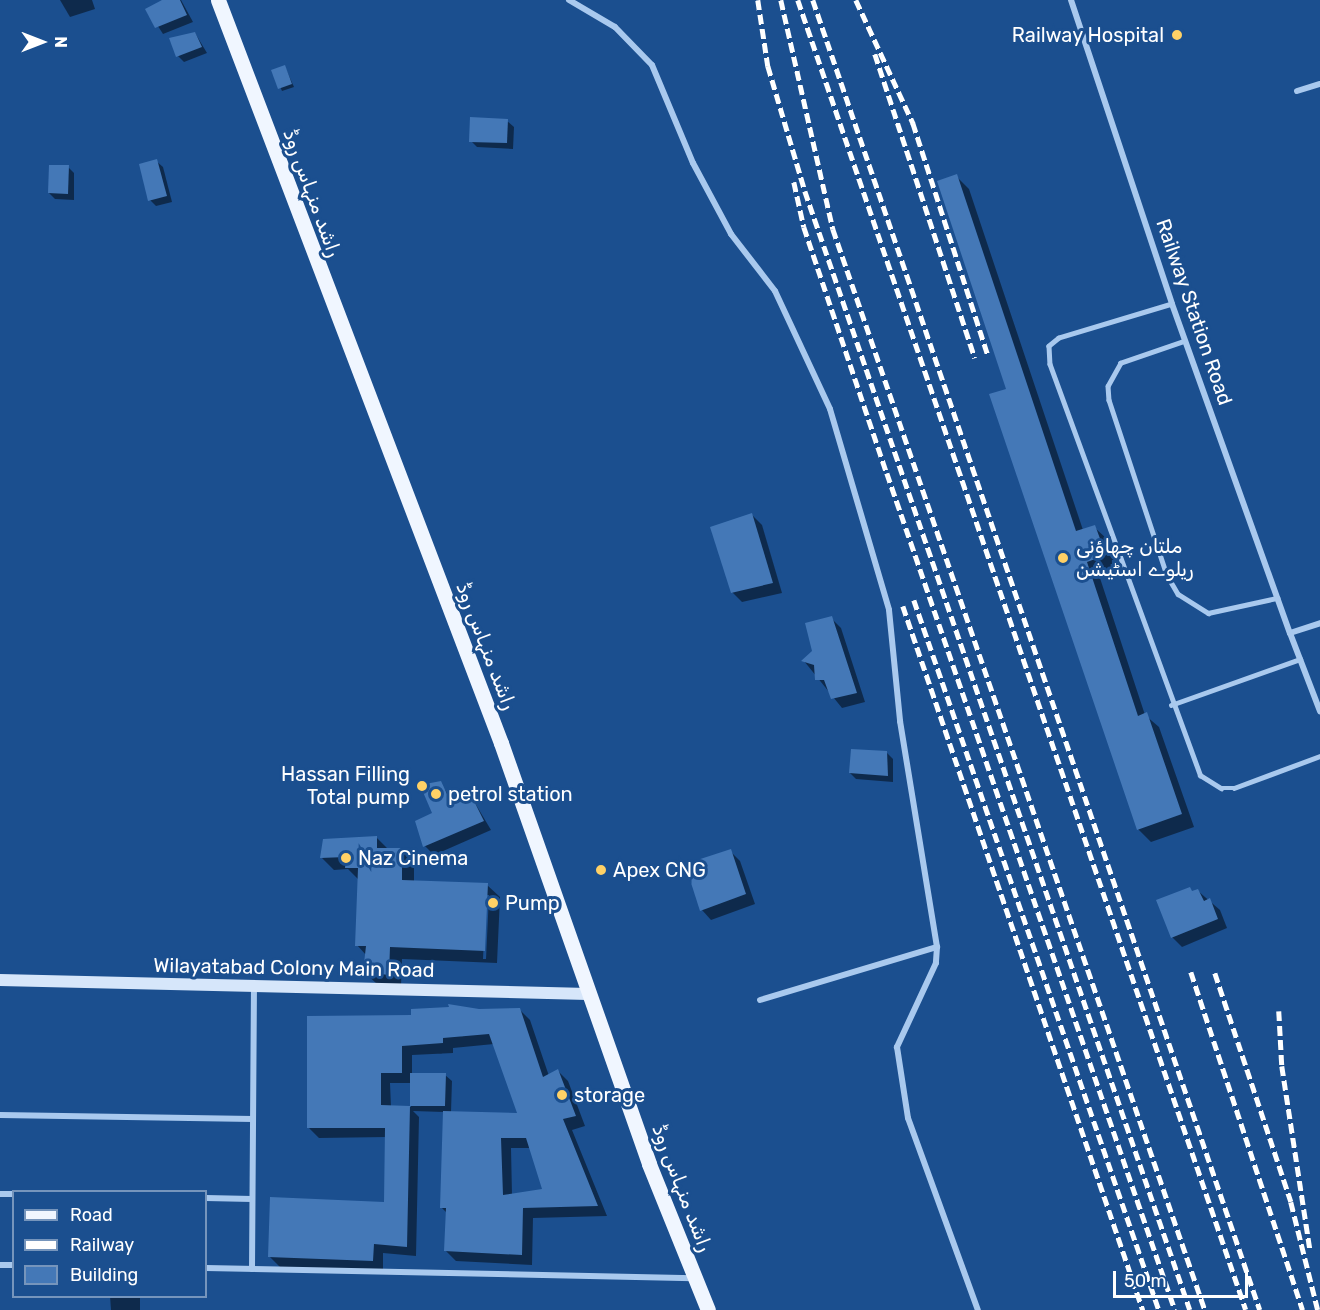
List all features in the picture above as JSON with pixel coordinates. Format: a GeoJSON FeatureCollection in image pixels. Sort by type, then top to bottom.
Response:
{"type":"FeatureCollection","features":[{"type":"Feature","properties":{"kind":"main road","name":"راشد منہاس روڈ"},"geometry":{"type":"LineString","coordinates":[[218,0],[501,743],[588,994],[708,1310]]}},
{"type":"Feature","properties":{"kind":"street"},"geometry":{"type":"LineString","coordinates":[[569,0],[615,27],[652,65],[693,163],[731,234],[775,291],[830,410],[888,610],[900,721],[937,946],[936,963],[897,1047],[908,1118],[978,1310]]}},
{"type":"Feature","properties":{"kind":"street","name":"Railway Station Road"},"geometry":{"type":"LineString","coordinates":[[1071,0],[1172,303],[1277,598],[1320,711]]}},
{"type":"Feature","properties":{"kind":"street"},"geometry":{"type":"LineString","coordinates":[[1297,91],[1320,84]]}},
{"type":"Feature","properties":{"kind":"street"},"geometry":{"type":"LineString","coordinates":[[1290,633],[1320,623]]}},
{"type":"Feature","properties":{"kind":"street"},"geometry":{"type":"LineString","coordinates":[[760,1000],[937,946]]}},
{"type":"Feature","properties":{"kind":"street","name":"Wilayatabad Colony Main Road"},"geometry":{"type":"LineString","coordinates":[[0,980],[588,994]]}},
{"type":"Feature","properties":{"kind":"street"},"geometry":{"type":"LineString","coordinates":[[252,1269],[254,987]]}},
{"type":"Feature","properties":{"kind":"street"},"geometry":{"type":"LineString","coordinates":[[0,1114],[253,1119]]}},
{"type":"Feature","properties":{"kind":"street"},"geometry":{"type":"LineString","coordinates":[[207,1198],[252,1199]]}},
{"type":"Feature","properties":{"kind":"street"},"geometry":{"type":"LineString","coordinates":[[207,1268],[695,1278]]}},
{"type":"Feature","properties":{"kind":"lane"},"geometry":{"type":"LineString","coordinates":[[1172,303],[1065,336],[1049,346],[1047,356],[1172,705],[1200,775],[1221,788],[1246,785],[1320,756]]}},
{"type":"Feature","properties":{"kind":"lane"},"geometry":{"type":"LineString","coordinates":[[1185,340],[1121,363],[1108,386],[1109,400],[1167,575],[1178,594],[1208,613],[1277,598]]}},
{"type":"Feature","properties":{"kind":"lane"},"geometry":{"type":"LineString","coordinates":[[1172,705],[1300,659]]}},
{"type":"Feature","properties":{"kind":"building"},"geometry":{"type":"Polygon","coordinates":[[[162,0],[180,0],[187,15],[155,28],[145,9],[162,0]]]}},
{"type":"Feature","properties":{"kind":"building"},"geometry":{"type":"Polygon","coordinates":[[[195,32],[202,47],[176,57],[169,38],[195,32]]]}},
{"type":"Feature","properties":{"kind":"building"},"geometry":{"type":"Polygon","coordinates":[[[285,65],[292,84],[278,89],[271,70],[285,65]]]}},
{"type":"Feature","properties":{"kind":"building"},"geometry":{"type":"Polygon","coordinates":[[[470,117],[508,119],[507,143],[469,142],[470,117]]]}},
{"type":"Feature","properties":{"kind":"building"},"geometry":{"type":"Polygon","coordinates":[[[157,159],[167,196],[148,201],[139,164],[157,159]]]}},
{"type":"Feature","properties":{"kind":"building"},"geometry":{"type":"Polygon","coordinates":[[[49,165],[69,165],[68,194],[48,193],[49,165]]]}},
{"type":"Feature","properties":{"kind":"building"},"geometry":{"type":"Polygon","coordinates":[[[957,174],[1076,531],[1095,525],[1106,555],[1087,562],[1138,716],[1147,712],[1182,814],[1137,830],[989,394],[1006,389],[937,181],[957,174]]]}},
{"type":"Feature","properties":{"kind":"building"},"geometry":{"type":"Polygon","coordinates":[[[752,513],[773,583],[731,593],[710,527],[752,513]]]}},
{"type":"Feature","properties":{"kind":"building"},"geometry":{"type":"Polygon","coordinates":[[[832,616],[857,693],[831,699],[824,680],[815,680],[814,665],[801,661],[812,651],[805,623],[832,616]]]}},
{"type":"Feature","properties":{"kind":"building"},"geometry":{"type":"Polygon","coordinates":[[[851,749],[887,751],[888,776],[849,773],[851,749]]]}},
{"type":"Feature","properties":{"kind":"building"},"geometry":{"type":"Polygon","coordinates":[[[441,781],[452,805],[472,797],[484,821],[423,847],[415,821],[432,813],[420,785],[441,781]]]}},
{"type":"Feature","properties":{"kind":"building"},"geometry":{"type":"Polygon","coordinates":[[[377,836],[377,848],[402,848],[402,880],[488,883],[485,951],[390,947],[389,975],[363,972],[366,946],[355,946],[358,868],[345,868],[346,857],[320,858],[323,839],[377,836]]]}},
{"type":"Feature","properties":{"kind":"building"},"geometry":{"type":"Polygon","coordinates":[[[731,849],[746,894],[700,911],[685,864],[731,849]]]}},
{"type":"Feature","properties":{"kind":"building"},"geometry":{"type":"Polygon","coordinates":[[[1190,887],[1192,891],[1198,889],[1204,901],[1210,898],[1218,919],[1171,938],[1156,900],[1190,887]]]}},
{"type":"Feature","properties":{"kind":"building"},"geometry":{"type":"Polygon","coordinates":[[[448,1004],[479,1009],[520,1008],[543,1077],[558,1069],[576,1116],[563,1119],[598,1206],[523,1208],[522,1255],[444,1251],[446,1208],[440,1208],[443,1111],[517,1113],[489,1034],[443,1038],[443,1043],[402,1046],[402,1073],[381,1073],[381,1105],[410,1106],[407,1247],[374,1244],[373,1261],[268,1257],[270,1197],[384,1202],[385,1128],[307,1128],[307,1016],[411,1015],[411,1009],[449,1007],[448,1004]],[[501,1138],[503,1195],[542,1189],[526,1138],[501,1138]]]}},
{"type":"Feature","properties":{"kind":"building"},"geometry":{"type":"Polygon","coordinates":[[[410,1073],[446,1073],[445,1106],[410,1106],[410,1073]]]}},
{"type":"Feature","properties":{"kind":"railway"},"geometry":{"type":"LineString","coordinates":[[758,0],[768,66],[805,191],[1190,1310]]}},
{"type":"Feature","properties":{"kind":"railway"},"geometry":{"type":"LineString","coordinates":[[781,0],[833,229],[1205,1310]]}},
{"type":"Feature","properties":{"kind":"railway"},"geometry":{"type":"LineString","coordinates":[[798,0],[1246,1310]]}},
{"type":"Feature","properties":{"kind":"railway"},"geometry":{"type":"LineString","coordinates":[[813,0],[1260,1310]]}},
{"type":"Feature","properties":{"kind":"railway"},"geometry":{"type":"LineString","coordinates":[[856,0],[913,123],[988,355]]}},
{"type":"Feature","properties":{"kind":"railway"},"geometry":{"type":"LineString","coordinates":[[875,54],[975,358]]}},
{"type":"Feature","properties":{"kind":"railway"},"geometry":{"type":"LineString","coordinates":[[794,182],[804,227],[887,473],[1175,1310]]}},
{"type":"Feature","properties":{"kind":"railway"},"geometry":{"type":"LineString","coordinates":[[914,600],[1159,1310]]}},
{"type":"Feature","properties":{"kind":"railway"},"geometry":{"type":"LineString","coordinates":[[903,606],[1143,1310]]}},
{"type":"Feature","properties":{"kind":"railway"},"geometry":{"type":"LineString","coordinates":[[1191,972],[1303,1310]]}},
{"type":"Feature","properties":{"kind":"railway"},"geometry":{"type":"LineString","coordinates":[[1215,973],[1291,1202],[1318,1310]]}},
{"type":"Feature","properties":{"kind":"railway"},"geometry":{"type":"LineString","coordinates":[[1279,1011],[1282,1066],[1310,1249]]}},
{"type":"Feature","properties":{"kind":"place","name":"Railway Hospital"},"geometry":{"type":"Point","coordinates":[1177,35]}},
{"type":"Feature","properties":{"kind":"place","name":"ملتان چھاؤنی ریلوے اسٹیشن"},"geometry":{"type":"Point","coordinates":[1063,558]}},
{"type":"Feature","properties":{"kind":"place","name":"Hassan Filling Total pump"},"geometry":{"type":"Point","coordinates":[422,786]}},
{"type":"Feature","properties":{"kind":"place","name":"petrol station"},"geometry":{"type":"Point","coordinates":[436,794]}},
{"type":"Feature","properties":{"kind":"place","name":"Naz Cinema"},"geometry":{"type":"Point","coordinates":[346,858]}},
{"type":"Feature","properties":{"kind":"place","name":"Apex CNG"},"geometry":{"type":"Point","coordinates":[601,870]}},
{"type":"Feature","properties":{"kind":"place","name":"Pump"},"geometry":{"type":"Point","coordinates":[493,903]}},
{"type":"Feature","properties":{"kind":"place","name":"storage"},"geometry":{"type":"Point","coordinates":[562,1095]}}]}
